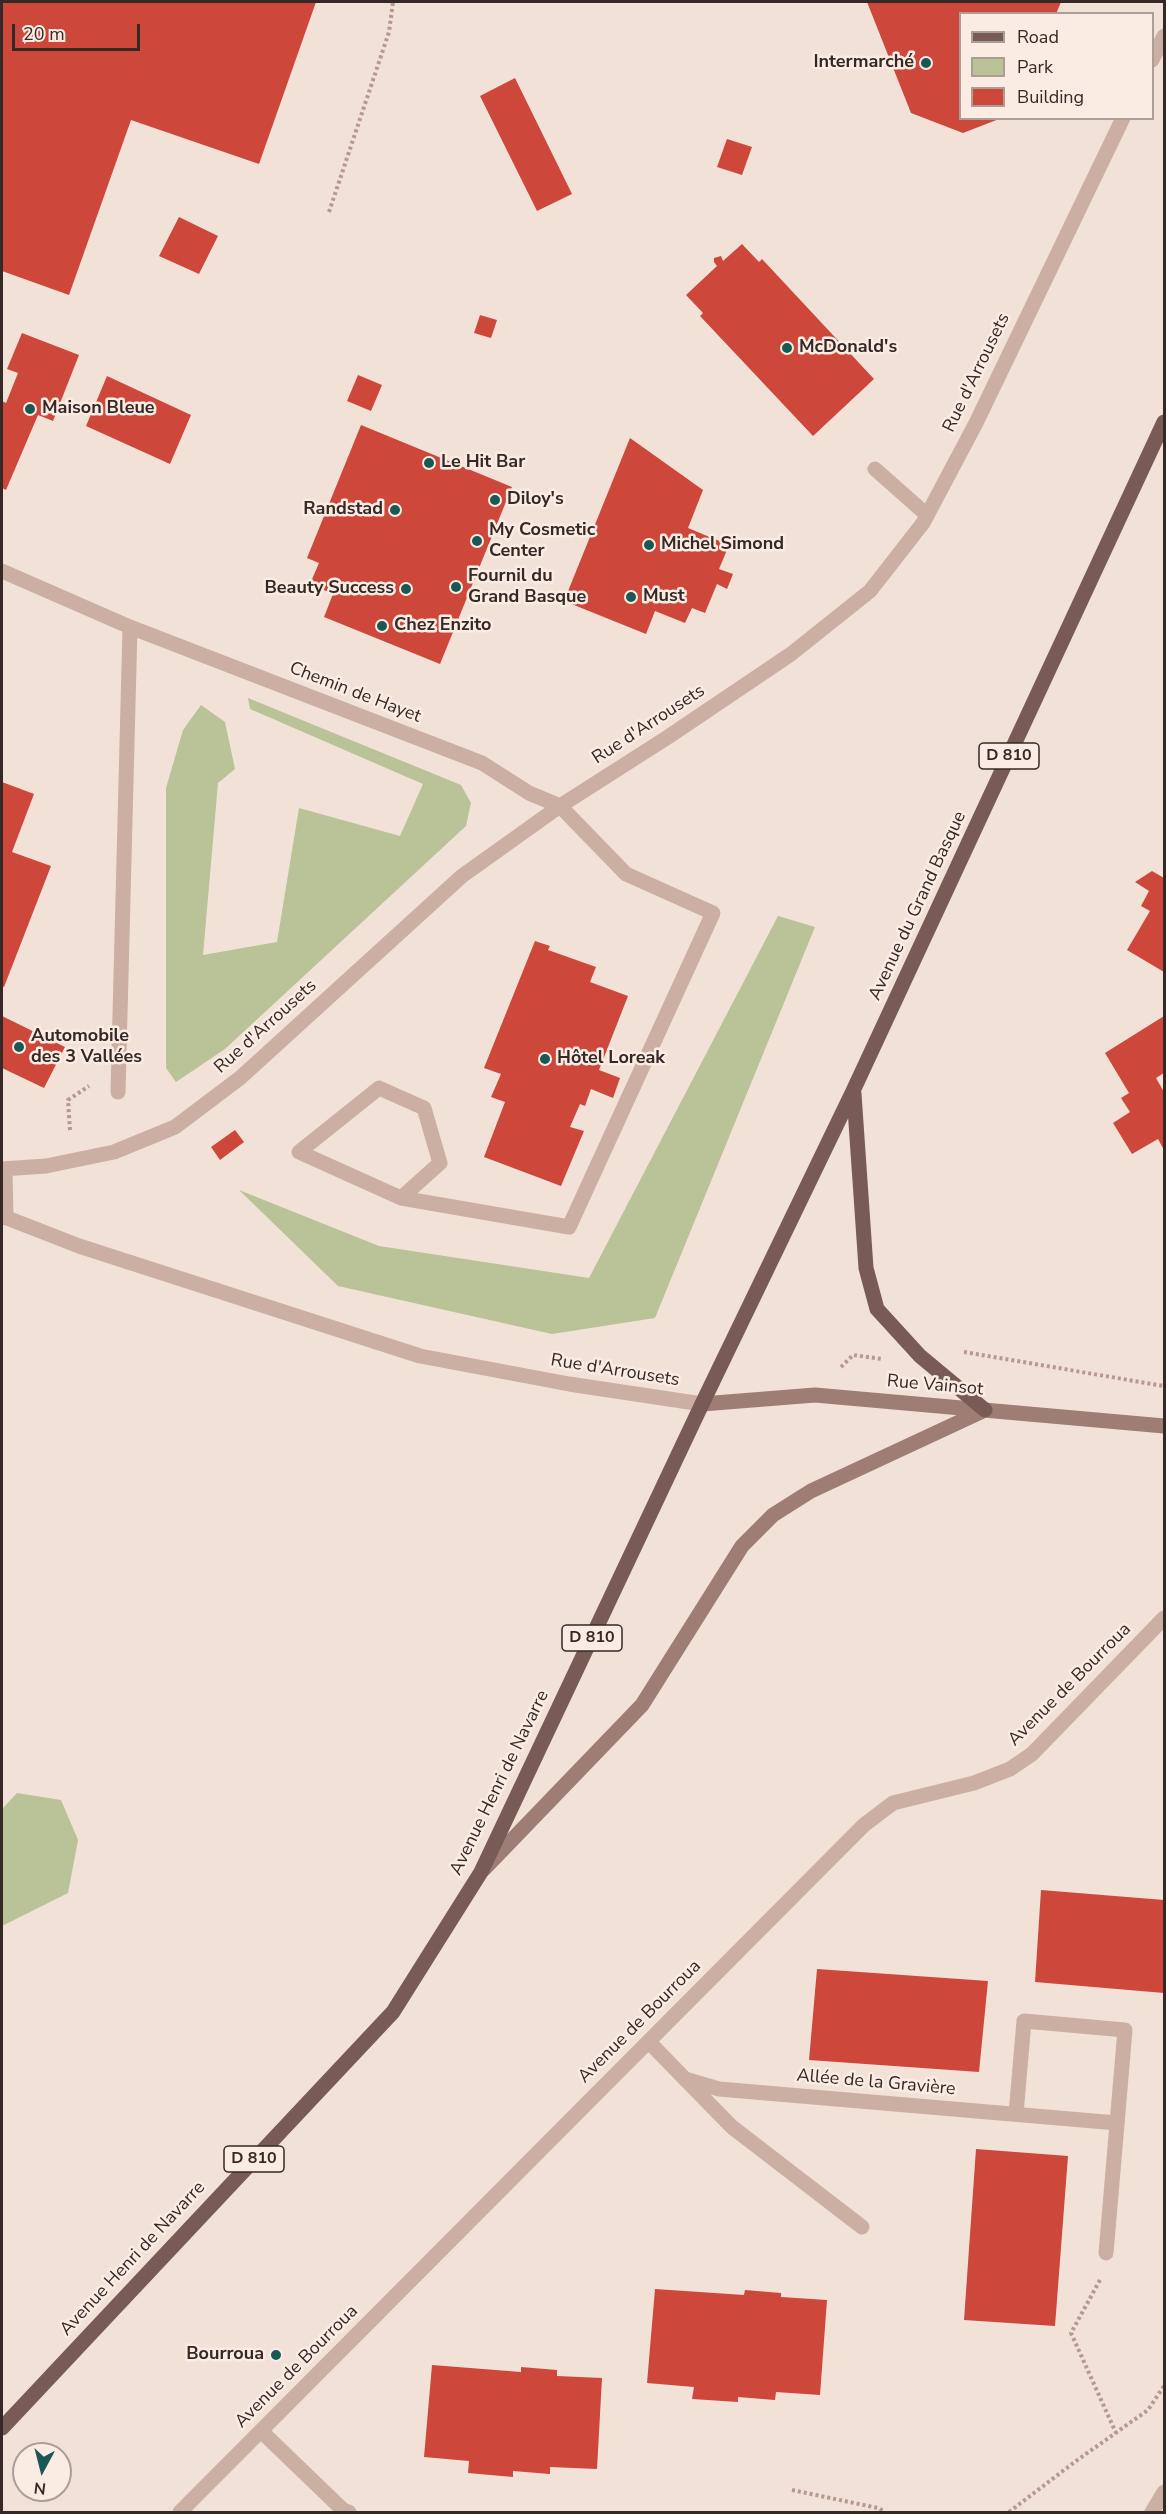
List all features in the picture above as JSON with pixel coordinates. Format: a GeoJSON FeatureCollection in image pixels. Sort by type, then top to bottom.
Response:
{"type":"FeatureCollection","features":[{"type":"Feature","properties":{"kind":"main road","name":"Avenue du Grand Basque"},"geometry":{"type":"LineString","coordinates":[[702,1404],[853,1091],[1164,422]]}},
{"type":"Feature","properties":{"kind":"main road"},"geometry":{"type":"LineString","coordinates":[[481,1872],[642,1705],[742,1546],[773,1515],[812,1491],[985,1410],[907,1344],[877,1310],[866,1268],[853,1091]]}},
{"type":"Feature","properties":{"kind":"main road","name":"Rue Vainsot"},"geometry":{"type":"LineString","coordinates":[[702,1404],[814,1395],[1164,1426]]}},
{"type":"Feature","properties":{"kind":"main road","name":"Avenue Henri de Navarre"},"geometry":{"type":"LineString","coordinates":[[2,2428],[393,2012],[481,1872],[702,1404]]}},
{"type":"Feature","properties":{"kind":"street"},"geometry":{"type":"LineString","coordinates":[[1154,56],[1164,36]]}},
{"type":"Feature","properties":{"kind":"street","name":"Rue d'Arrousets"},"geometry":{"type":"LineString","coordinates":[[702,1404],[569,1384],[420,1356],[79,1246],[4,1217],[3,1169],[46,1166],[114,1152],[175,1126],[240,1078],[462,876],[560,806],[668,737],[800,647],[870,591],[927,515],[976,423],[1122,120]]}},
{"type":"Feature","properties":{"kind":"street"},"geometry":{"type":"LineString","coordinates":[[875,469],[927,515]]}},
{"type":"Feature","properties":{"kind":"street","name":"Chemin de Hayet"},"geometry":{"type":"LineString","coordinates":[[2,571],[130,627],[482,763],[529,793],[560,806]]}},
{"type":"Feature","properties":{"kind":"street"},"geometry":{"type":"LineString","coordinates":[[118,1092],[130,627]]}},
{"type":"Feature","properties":{"kind":"street"},"geometry":{"type":"LineString","coordinates":[[401,1198],[440,1163],[424,1108],[379,1088],[299,1152],[401,1198],[569,1227],[713,913],[626,874],[560,806]]}},
{"type":"Feature","properties":{"kind":"street","name":"Avenue de Bourroua"},"geometry":{"type":"LineString","coordinates":[[180,2512],[864,1825],[893,1803],[974,1783],[1010,1769],[1032,1754],[1164,1618]]}},
{"type":"Feature","properties":{"kind":"street"},"geometry":{"type":"LineString","coordinates":[[1016,2115],[1024,2022],[1125,2030],[1106,2253]]}},
{"type":"Feature","properties":{"kind":"street","name":"Allée de la Gravière"},"geometry":{"type":"LineString","coordinates":[[649,2042],[685,2079],[719,2089],[1117,2123]]}},
{"type":"Feature","properties":{"kind":"street"},"geometry":{"type":"LineString","coordinates":[[685,2079],[732,2127],[862,2227]]}},
{"type":"Feature","properties":{"kind":"street"},"geometry":{"type":"LineString","coordinates":[[261,2431],[343,2510],[349,2512]]}},
{"type":"Feature","properties":{"kind":"street"},"geometry":{"type":"LineString","coordinates":[[1152,2512],[1164,2492]]}},
{"type":"Feature","properties":{"kind":"path"},"geometry":{"type":"LineString","coordinates":[[329,212],[388,32],[393,2]]}},
{"type":"Feature","properties":{"kind":"path"},"geometry":{"type":"LineString","coordinates":[[68,1101],[70,1131]]}},
{"type":"Feature","properties":{"kind":"path"},"geometry":{"type":"LineString","coordinates":[[1106,2253],[1100,2283],[1071,2333],[1116,2433]]}},
{"type":"Feature","properties":{"kind":"path"},"geometry":{"type":"LineString","coordinates":[[1009,2512],[1148,2410],[1164,2386]]}},
{"type":"Feature","properties":{"kind":"path"},"geometry":{"type":"LineString","coordinates":[[792,2490],[833,2497],[878,2508],[885,2512]]}},
{"type":"Feature","properties":{"kind":"green space"},"geometry":{"type":"Polygon","coordinates":[[[248,698],[461,785],[471,803],[466,826],[225,1049],[176,1082],[166,1068],[166,788],[183,730],[201,705],[225,722],[235,769],[218,783],[203,955],[277,942],[299,808],[400,836],[423,784],[250,709],[248,698]]]}},
{"type":"Feature","properties":{"kind":"green space"},"geometry":{"type":"Polygon","coordinates":[[[778,916],[815,927],[655,1318],[552,1334],[338,1286],[239,1190],[379,1246],[589,1278],[778,916]]]}},
{"type":"Feature","properties":{"kind":"green space"},"geometry":{"type":"Polygon","coordinates":[[[17,1793],[61,1800],[78,1840],[68,1893],[2,1926],[2,1809],[17,1793]]]}},
{"type":"Feature","properties":{"kind":"building"},"geometry":{"type":"Polygon","coordinates":[[[2,2],[316,2],[259,164],[131,120],[69,295],[2,271],[2,2]]]}},
{"type":"Feature","properties":{"kind":"building","name":"Intermarché"},"geometry":{"type":"Polygon","coordinates":[[[867,2],[1061,2],[1057,12],[959,12],[959,120],[996,120],[963,133],[911,113],[867,2]]]}},
{"type":"Feature","properties":{"kind":"building"},"geometry":{"type":"Polygon","coordinates":[[[515,78],[572,194],[537,211],[480,96],[515,78]]]}},
{"type":"Feature","properties":{"kind":"building"},"geometry":{"type":"Polygon","coordinates":[[[727,139],[752,147],[742,175],[717,167],[727,139]]]}},
{"type":"Feature","properties":{"kind":"building"},"geometry":{"type":"Polygon","coordinates":[[[179,217],[218,236],[199,274],[159,256],[179,217]]]}},
{"type":"Feature","properties":{"kind":"building","name":"McDonald's"},"geometry":{"type":"Polygon","coordinates":[[[742,244],[759,262],[762,259],[874,379],[813,436],[700,316],[703,313],[686,295],[717,266],[714,258],[721,256],[723,261],[742,244]]]}},
{"type":"Feature","properties":{"kind":"building"},"geometry":{"type":"Polygon","coordinates":[[[480,315],[497,320],[491,338],[474,333],[480,315]]]}},
{"type":"Feature","properties":{"kind":"building","name":"Maison Bleue"},"geometry":{"type":"Polygon","coordinates":[[[22,333],[79,355],[53,421],[38,415],[6,490],[2,488],[2,401],[6,403],[18,373],[7,369],[22,333]]]}},
{"type":"Feature","properties":{"kind":"building"},"geometry":{"type":"Polygon","coordinates":[[[358,375],[382,385],[371,411],[347,401],[358,375]]]}},
{"type":"Feature","properties":{"kind":"building"},"geometry":{"type":"Polygon","coordinates":[[[107,376],[191,415],[170,464],[86,426],[107,376]]]}},
{"type":"Feature","properties":{"kind":"building"},"geometry":{"type":"Polygon","coordinates":[[[361,425],[512,487],[440,664],[324,617],[333,594],[310,584],[319,563],[307,558],[361,425]]]}},
{"type":"Feature","properties":{"kind":"building"},"geometry":{"type":"Polygon","coordinates":[[[630,438],[703,490],[688,528],[729,545],[719,569],[733,574],[727,589],[717,584],[705,613],[692,608],[685,623],[655,611],[646,634],[564,601],[630,438]]]}},
{"type":"Feature","properties":{"kind":"building"},"geometry":{"type":"Polygon","coordinates":[[[2,782],[34,794],[12,852],[51,866],[4,987],[2,986],[2,782]]]}},
{"type":"Feature","properties":{"kind":"building"},"geometry":{"type":"Polygon","coordinates":[[[1152,871],[1164,878],[1164,972],[1127,950],[1150,911],[1141,906],[1149,891],[1135,882],[1152,871]]]}},
{"type":"Feature","properties":{"kind":"building"},"geometry":{"type":"Polygon","coordinates":[[[535,941],[550,946],[548,950],[596,967],[590,982],[628,996],[599,1070],[620,1078],[613,1098],[591,1089],[585,1106],[580,1104],[570,1127],[584,1131],[561,1186],[484,1157],[505,1102],[491,1097],[501,1074],[484,1068],[535,941]]]}},
{"type":"Feature","properties":{"kind":"building"},"geometry":{"type":"Polygon","coordinates":[[[2,1016],[65,1047],[44,1088],[2,1068],[2,1016]]]}},
{"type":"Feature","properties":{"kind":"building"},"geometry":{"type":"Polygon","coordinates":[[[1164,1016],[1164,1073],[1156,1078],[1164,1092],[1164,1150],[1158,1139],[1132,1154],[1113,1123],[1130,1112],[1121,1098],[1129,1093],[1105,1053],[1164,1016]]]}},
{"type":"Feature","properties":{"kind":"building"},"geometry":{"type":"Polygon","coordinates":[[[235,1130],[244,1142],[220,1160],[211,1147],[235,1130]]]}},
{"type":"Feature","properties":{"kind":"building"},"geometry":{"type":"Polygon","coordinates":[[[1041,1890],[1164,1900],[1164,1993],[1035,1982],[1041,1890]]]}},
{"type":"Feature","properties":{"kind":"building"},"geometry":{"type":"Polygon","coordinates":[[[817,1969],[988,1981],[979,2072],[809,2060],[817,1969]]]}},
{"type":"Feature","properties":{"kind":"building"},"geometry":{"type":"Polygon","coordinates":[[[976,2149],[1068,2156],[1055,2326],[964,2320],[976,2149]]]}},
{"type":"Feature","properties":{"kind":"building"},"geometry":{"type":"Polygon","coordinates":[[[655,2289],[744,2295],[745,2290],[781,2293],[781,2297],[827,2300],[820,2395],[776,2392],[775,2400],[738,2397],[738,2402],[692,2399],[694,2387],[647,2383],[655,2289]]]}},
{"type":"Feature","properties":{"kind":"building"},"geometry":{"type":"Polygon","coordinates":[[[432,2365],[521,2372],[521,2367],[557,2370],[557,2376],[602,2378],[597,2469],[550,2467],[550,2474],[513,2471],[513,2477],[468,2473],[469,2461],[424,2457],[432,2365]]]}},
{"type":"Feature","properties":{"kind":"place","name":"Intermarché"},"geometry":{"type":"Point","coordinates":[926,63]}},
{"type":"Feature","properties":{"kind":"place","name":"McDonald's"},"geometry":{"type":"Point","coordinates":[787,348]}},
{"type":"Feature","properties":{"kind":"place","name":"Maison Bleue"},"geometry":{"type":"Point","coordinates":[30,409]}},
{"type":"Feature","properties":{"kind":"place","name":"Le Hit Bar"},"geometry":{"type":"Point","coordinates":[429,463]}},
{"type":"Feature","properties":{"kind":"place","name":"Diloy's"},"geometry":{"type":"Point","coordinates":[495,500]}},
{"type":"Feature","properties":{"kind":"place","name":"Randstad"},"geometry":{"type":"Point","coordinates":[395,510]}},
{"type":"Feature","properties":{"kind":"place","name":"My Cosmetic Center"},"geometry":{"type":"Point","coordinates":[477,541]}},
{"type":"Feature","properties":{"kind":"place","name":"Michel Simond"},"geometry":{"type":"Point","coordinates":[649,545]}},
{"type":"Feature","properties":{"kind":"place","name":"Fournil du Grand Basque"},"geometry":{"type":"Point","coordinates":[456,587]}},
{"type":"Feature","properties":{"kind":"place","name":"Beauty Success"},"geometry":{"type":"Point","coordinates":[406,589]}},
{"type":"Feature","properties":{"kind":"place","name":"Must"},"geometry":{"type":"Point","coordinates":[631,597]}},
{"type":"Feature","properties":{"kind":"place","name":"Chez Enzito"},"geometry":{"type":"Point","coordinates":[382,626]}},
{"type":"Feature","properties":{"kind":"place","name":"Automobile des 3 Vallées"},"geometry":{"type":"Point","coordinates":[19,1047]}},
{"type":"Feature","properties":{"kind":"place","name":"Hôtel Loreak"},"geometry":{"type":"Point","coordinates":[545,1059]}},
{"type":"Feature","properties":{"kind":"place","name":"Bourroua"},"geometry":{"type":"Point","coordinates":[276,2355]}}]}
